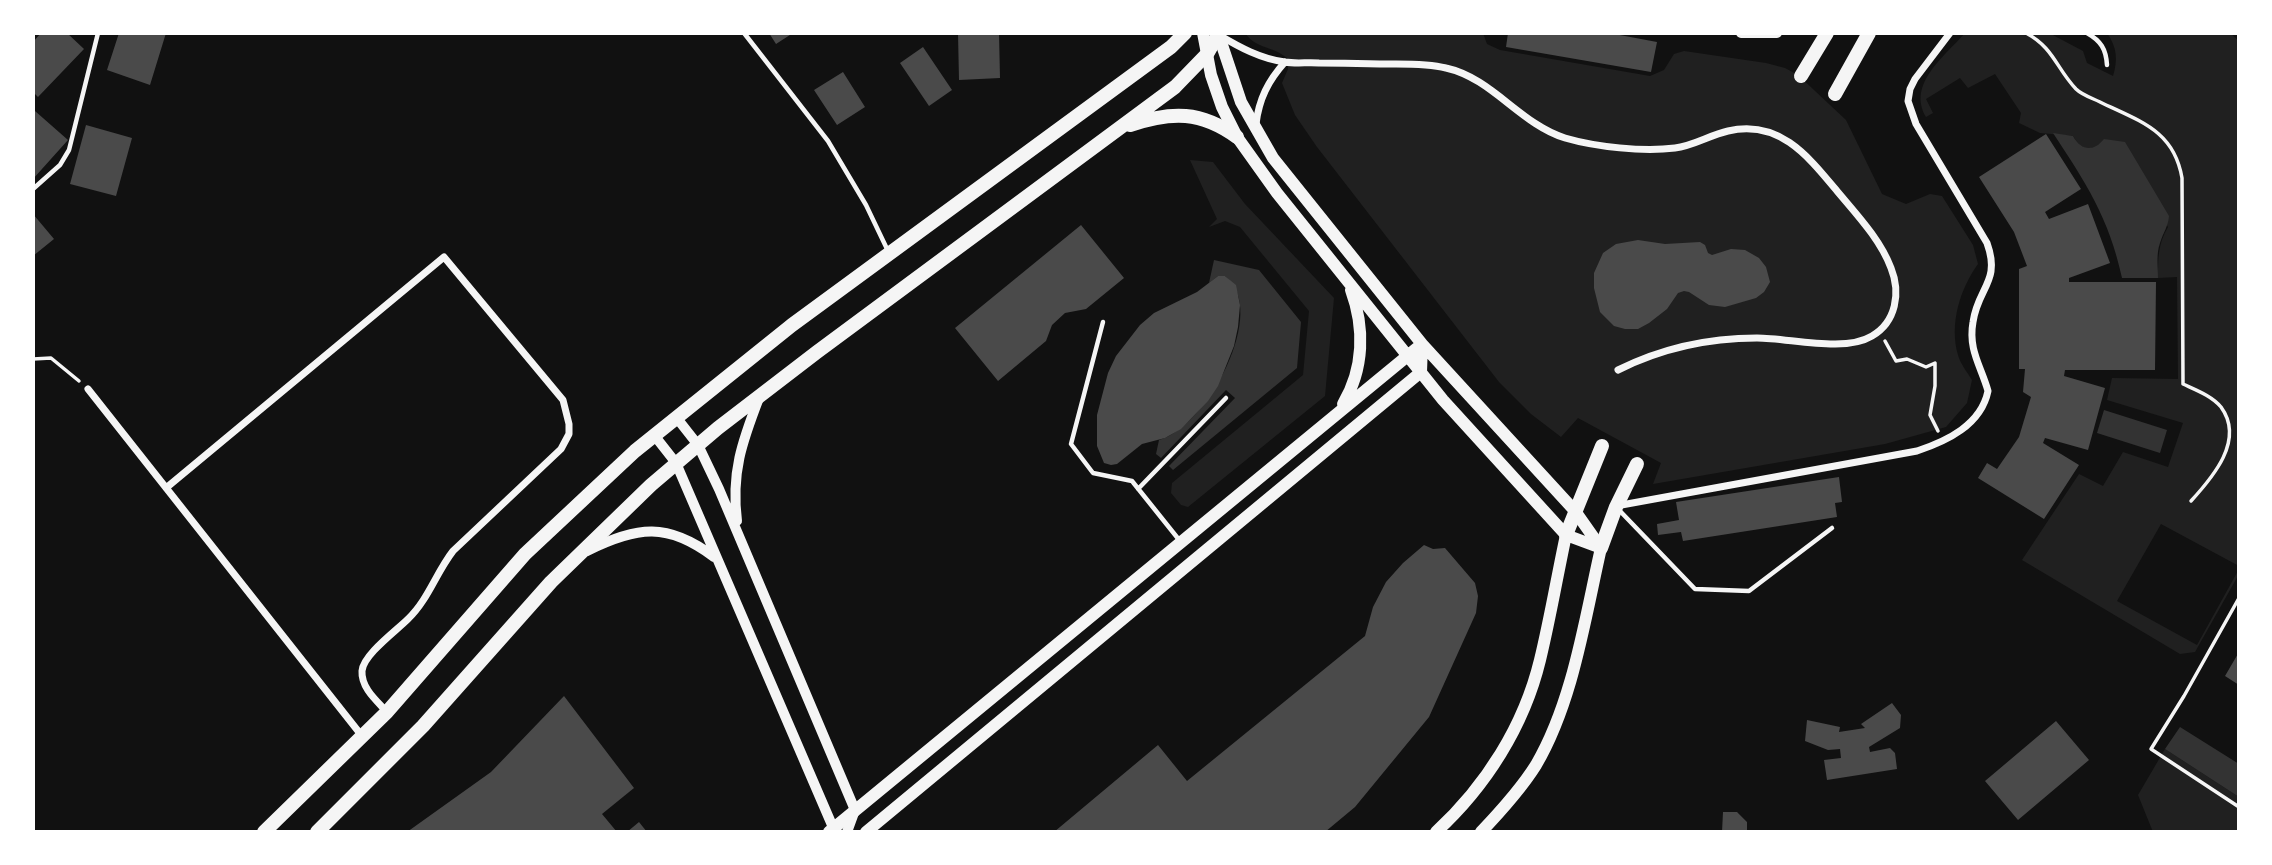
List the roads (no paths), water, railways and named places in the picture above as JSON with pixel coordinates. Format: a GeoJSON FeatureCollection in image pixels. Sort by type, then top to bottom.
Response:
{"type":"FeatureCollection","features":[{"type":"Feature","properties":{"kind":"main road"},"geometry":{"type":"LineString","coordinates":[[264,832],[387,712],[525,554],[578,502],[654,435],[792,325],[1171,47],[1185,33]]}},
{"type":"Feature","properties":{"kind":"main road"},"geometry":{"type":"LineString","coordinates":[[1203,33],[1222,107],[1237,137],[1278,193],[1443,400],[1566,535],[1601,548]]}},
{"type":"Feature","properties":{"kind":"main road"},"geometry":{"type":"LineString","coordinates":[[1801,76],[1827,33]]}},
{"type":"Feature","properties":{"kind":"main road"},"geometry":{"type":"LineString","coordinates":[[1835,94],[1869,33]]}},
{"type":"Feature","properties":{"kind":"main road"},"geometry":{"type":"LineString","coordinates":[[324,830],[423,726],[576,557],[676,463],[760,396],[1175,87],[1207,54],[1219,34]]}},
{"type":"Feature","properties":{"kind":"main road"},"geometry":{"type":"LineString","coordinates":[[1219,34],[1234,86],[1255,129],[1292,185],[1422,344],[1575,511],[1601,548]]}},
{"type":"Feature","properties":{"kind":"main road"},"geometry":{"type":"LineString","coordinates":[[1118,129],[1165,116],[1188,115],[1206,118],[1237,137]]}},
{"type":"Feature","properties":{"kind":"main road"},"geometry":{"type":"LineString","coordinates":[[1338,413],[1350,392],[1361,345],[1356,302],[1348,281]]}},
{"type":"Feature","properties":{"kind":"main road"},"geometry":{"type":"LineString","coordinates":[[833,830],[1422,344]]}},
{"type":"Feature","properties":{"kind":"main road"},"geometry":{"type":"LineString","coordinates":[[866,832],[1421,372],[1422,344]]}},
{"type":"Feature","properties":{"kind":"main road"},"geometry":{"type":"LineString","coordinates":[[1436,832],[1477,789],[1504,748],[1523,710],[1539,663],[1566,535],[1602,446]]}},
{"type":"Feature","properties":{"kind":"main road"},"geometry":{"type":"LineString","coordinates":[[1480,832],[1501,811],[1536,765],[1554,725],[1572,676],[1601,548],[1616,507],[1637,464]]}},
{"type":"Feature","properties":{"kind":"street"},"geometry":{"type":"LineString","coordinates":[[1741,33],[1777,33]]}},
{"type":"Feature","properties":{"kind":"street"},"geometry":{"type":"LineString","coordinates":[[1616,507],[1895,457],[1941,444],[1961,432],[1979,412],[1986,401],[1988,391],[1975,358],[1972,323],[1992,273],[1993,258],[1987,243],[1910,113],[1908,101],[1915,79],[1950,33]]}},
{"type":"Feature","properties":{"kind":"street"},"geometry":{"type":"LineString","coordinates":[[1219,34],[1239,47],[1285,62],[1446,67],[1465,74],[1497,93],[1531,120],[1563,137],[1605,146],[1677,148],[1730,131],[1759,130],[1789,141],[1811,159],[1875,238],[1892,270],[1896,294],[1891,317],[1871,337],[1849,343],[1760,338],[1700,342],[1654,354],[1618,370]]}},
{"type":"Feature","properties":{"kind":"street"},"geometry":{"type":"LineString","coordinates":[[1255,129],[1259,105],[1266,88],[1285,62]]}},
{"type":"Feature","properties":{"kind":"street"},"geometry":{"type":"LineString","coordinates":[[166,488],[444,257],[563,400],[568,416],[569,434],[555,457],[453,551],[411,616],[368,657],[362,671],[365,686],[387,712]]}},
{"type":"Feature","properties":{"kind":"street"},"geometry":{"type":"LineString","coordinates":[[88,389],[362,737]]}},
{"type":"Feature","properties":{"kind":"street"},"geometry":{"type":"LineString","coordinates":[[738,534],[735,476],[742,445],[760,396]]}},
{"type":"Feature","properties":{"kind":"street"},"geometry":{"type":"LineString","coordinates":[[677,417],[698,445],[855,810],[847,832]]}},
{"type":"Feature","properties":{"kind":"street"},"geometry":{"type":"LineString","coordinates":[[654,435],[676,463],[833,830]]}},
{"type":"Feature","properties":{"kind":"street"},"geometry":{"type":"LineString","coordinates":[[576,557],[613,538],[650,530],[668,531],[686,538],[716,558]]}},
{"type":"Feature","properties":{"kind":"lane"},"geometry":{"type":"LineString","coordinates":[[33,189],[60,166],[69,150],[98,33]]}},
{"type":"Feature","properties":{"kind":"lane"},"geometry":{"type":"LineString","coordinates":[[744,33],[828,141],[866,205],[890,254]]}},
{"type":"Feature","properties":{"kind":"lane"},"geometry":{"type":"LineString","coordinates":[[2087,33],[2104,48],[2107,65]]}},
{"type":"Feature","properties":{"kind":"lane"},"geometry":{"type":"LineString","coordinates":[[1103,322],[1071,444],[1093,473],[1132,481],[1180,542]]}},
{"type":"Feature","properties":{"kind":"lane"},"geometry":{"type":"LineString","coordinates":[[1138,489],[1226,398]]}},
{"type":"Feature","properties":{"kind":"lane"},"geometry":{"type":"LineString","coordinates":[[1616,507],[1695,589],[1749,591],[1832,528]]}}]}
